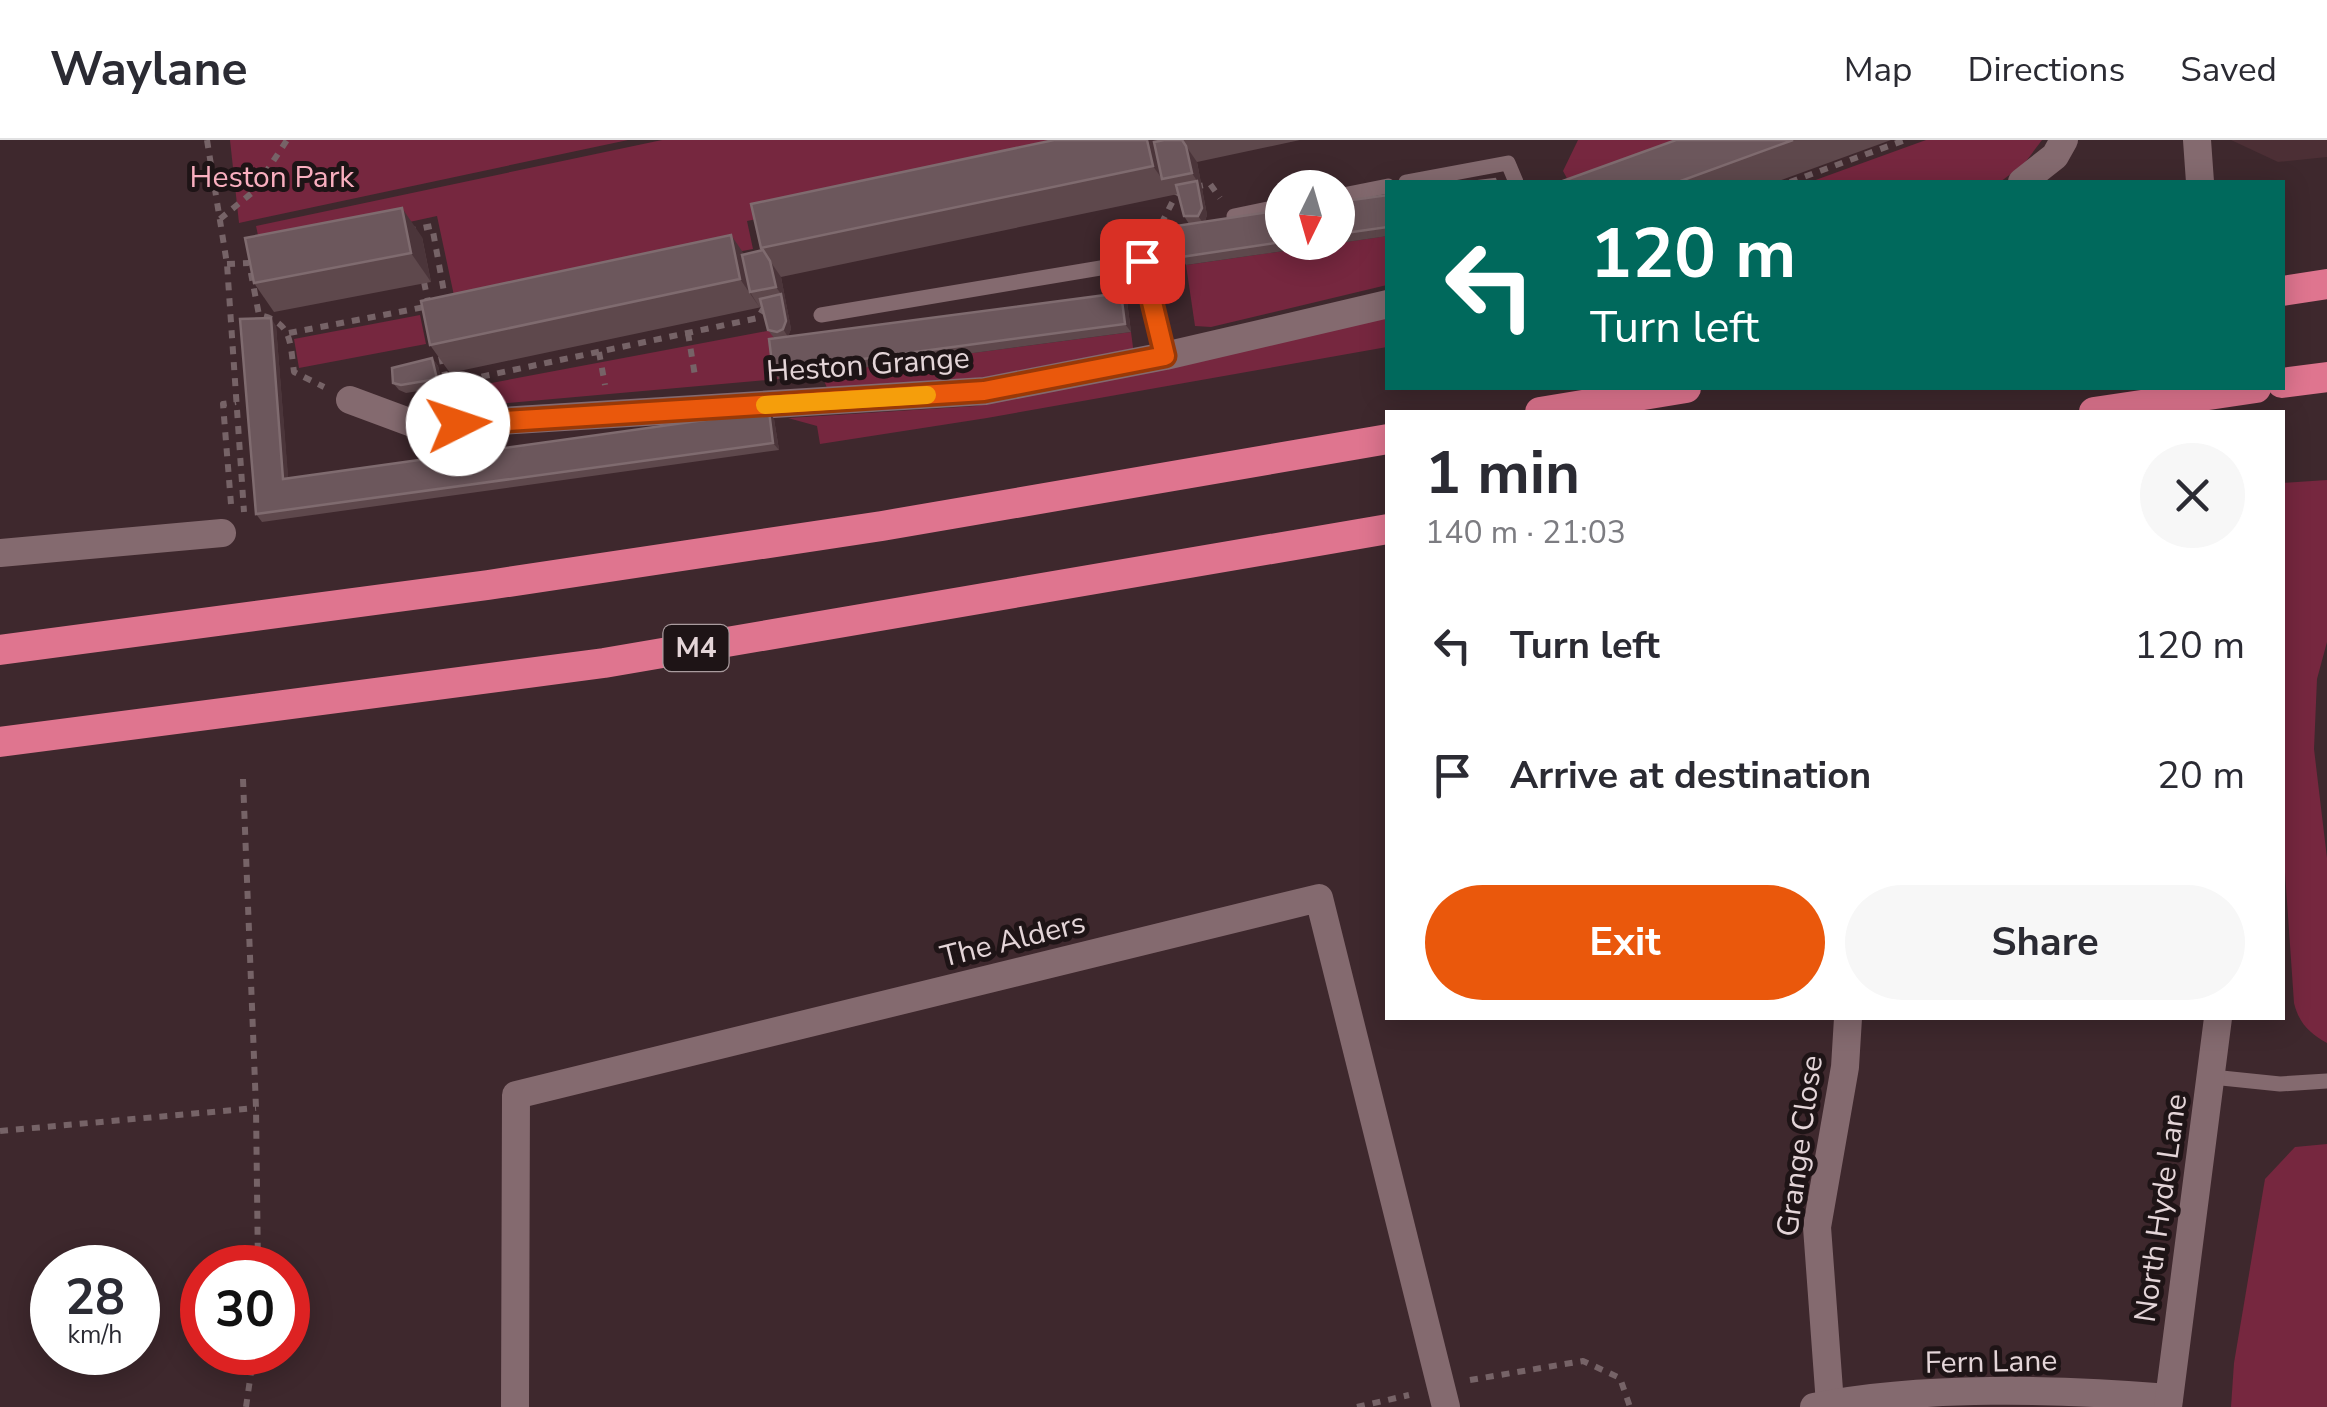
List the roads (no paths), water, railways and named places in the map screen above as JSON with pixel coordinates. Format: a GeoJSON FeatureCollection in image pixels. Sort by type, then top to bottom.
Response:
{"type":"FeatureCollection","features":[{"type":"Feature","properties":{"kind":"highway"},"geometry":{"type":"LineString","coordinates":[[2285,291],[2327,284]]}},
{"type":"Feature","properties":{"kind":"highway"},"geometry":{"type":"LineString","coordinates":[[2285,384],[2327,377]]}},
{"type":"Feature","properties":{"kind":"highway"},"geometry":{"type":"LineString","coordinates":[[1552,410],[1674,390]]}},
{"type":"Feature","properties":{"kind":"highway"},"geometry":{"type":"LineString","coordinates":[[2108,410],[2242,390]]}},
{"type":"Feature","properties":{"kind":"highway"},"geometry":{"type":"LineString","coordinates":[[0,650],[842,532],[1385,440]]}},
{"type":"Feature","properties":{"kind":"highway","name":"M4"},"geometry":{"type":"LineString","coordinates":[[0,742],[604,663],[1385,531]]}},
{"type":"Feature","properties":{"kind":"street"},"geometry":{"type":"LineString","coordinates":[[2025,180],[2055,156],[2064,140]]}},
{"type":"Feature","properties":{"kind":"street"},"geometry":{"type":"LineString","coordinates":[[2197,143],[2200,180]]}},
{"type":"Feature","properties":{"kind":"street","name":"Heston Grange"},"geometry":{"type":"LineString","coordinates":[[350,400],[420,426],[984,391],[1165,356],[1385,305]]}},
{"type":"Feature","properties":{"kind":"street"},"geometry":{"type":"LineString","coordinates":[[0,552],[234,530]]}},
{"type":"Feature","properties":{"kind":"street","name":"The Alders"},"geometry":{"type":"LineString","coordinates":[[514,1407],[516,1096],[1319,898],[1446,1407]]}},
{"type":"Feature","properties":{"kind":"street","name":"Grange Close"},"geometry":{"type":"LineString","coordinates":[[1822,1405],[1817,1227],[1846,1067],[1848,1020]]}},
{"type":"Feature","properties":{"kind":"street","name":"North Hyde Lane"},"geometry":{"type":"LineString","coordinates":[[2168,1403],[2218,1020]]}},
{"type":"Feature","properties":{"kind":"street","name":"Fern Lane"},"geometry":{"type":"LineString","coordinates":[[1822,1405],[1976,1393],[2076,1393],[2168,1403]]}},
{"type":"Feature","properties":{"kind":"lane"},"geometry":{"type":"LineString","coordinates":[[1417,180],[1508,163],[1515,180]]}},
{"type":"Feature","properties":{"kind":"lane"},"geometry":{"type":"LineString","coordinates":[[1355,193],[1385,187]]}},
{"type":"Feature","properties":{"kind":"lane"},"geometry":{"type":"LineString","coordinates":[[1234,216],[1265,210]]}},
{"type":"Feature","properties":{"kind":"lane"},"geometry":{"type":"LineString","coordinates":[[821,315],[1142,261],[1165,356]]}},
{"type":"Feature","properties":{"kind":"lane"},"geometry":{"type":"LineString","coordinates":[[2212,1076],[2280,1084],[2327,1081]]}},
{"type":"Feature","properties":{"kind":"park label","name":"Heston Park"},"geometry":{"type":"Point","coordinates":[272,177]}}]}
